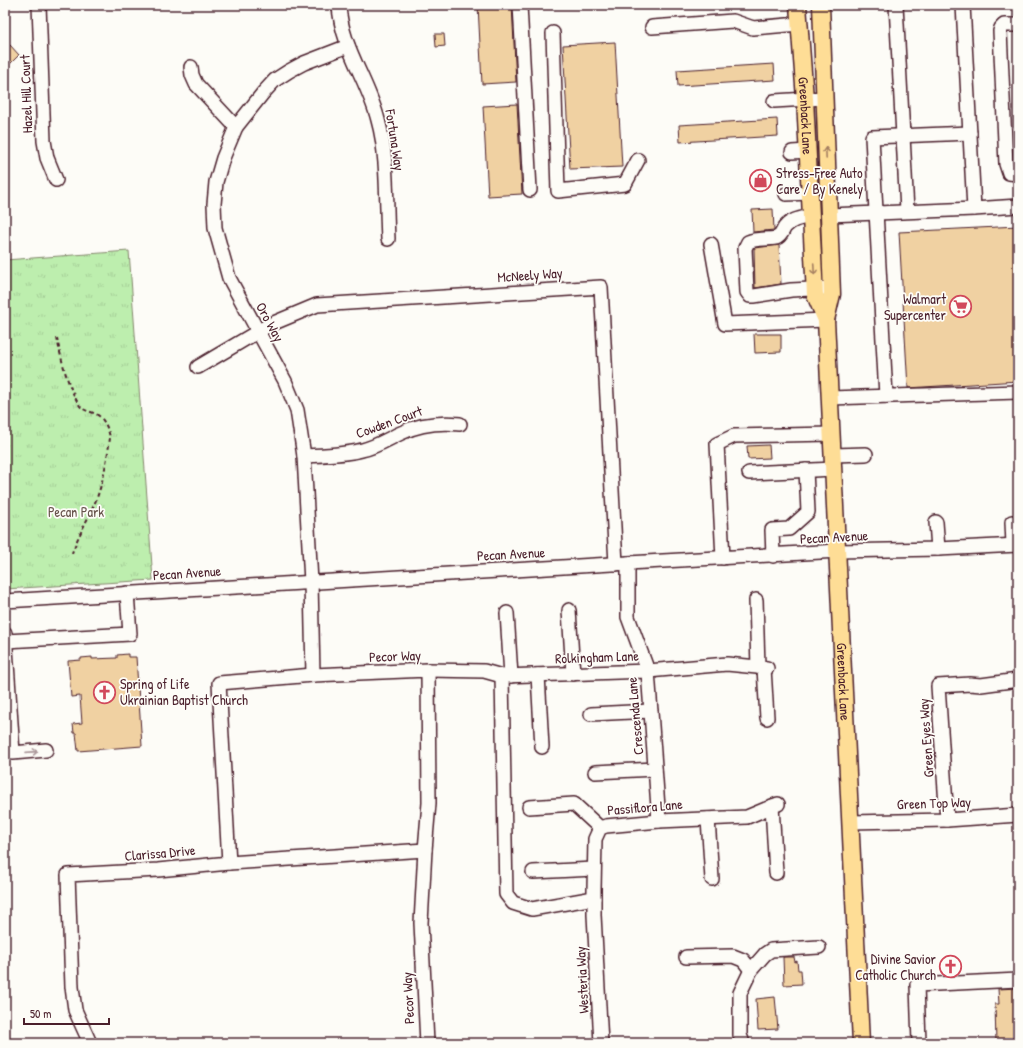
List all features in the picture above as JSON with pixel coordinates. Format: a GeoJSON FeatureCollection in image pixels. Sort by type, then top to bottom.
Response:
{"type":"FeatureCollection","features":[{"type":"Feature","properties":{"kind":"main road","name":"Greenback Lane"},"geometry":{"type":"LineString","coordinates":[[798,5],[805,99],[800,151],[809,187],[814,289],[815,295],[826,320]]}},
{"type":"Feature","properties":{"kind":"main road","name":"Greenback Lane"},"geometry":{"type":"LineString","coordinates":[[821,5],[832,288],[826,320],[861,1043]]}},
{"type":"Feature","properties":{"kind":"main road"},"geometry":{"type":"LineString","coordinates":[[799,24],[811,32],[812,67],[823,74]]}},
{"type":"Feature","properties":{"kind":"main road"},"geometry":{"type":"LineString","coordinates":[[809,187],[817,190],[822,208],[829,215]]}},
{"type":"Feature","properties":{"kind":"main road"},"geometry":{"type":"LineString","coordinates":[[811,216],[820,229],[822,255],[831,262]]}},
{"type":"Feature","properties":{"kind":"street","name":"Hazel Hill Court"},"geometry":{"type":"LineString","coordinates":[[39,5],[44,140],[47,158],[56,180]]}},
{"type":"Feature","properties":{"kind":"street","name":"Fortuna Way"},"geometry":{"type":"LineString","coordinates":[[339,5],[342,26],[348,46],[379,121],[384,150],[388,239]]}},
{"type":"Feature","properties":{"kind":"street"},"geometry":{"type":"LineString","coordinates":[[520,5],[530,190]]}},
{"type":"Feature","properties":{"kind":"street"},"geometry":{"type":"LineString","coordinates":[[896,5],[907,211]]}},
{"type":"Feature","properties":{"kind":"street"},"geometry":{"type":"LineString","coordinates":[[963,5],[974,209]]}},
{"type":"Feature","properties":{"kind":"street"},"geometry":{"type":"LineString","coordinates":[[652,27],[733,20],[753,28],[799,24]]}},
{"type":"Feature","properties":{"kind":"street"},"geometry":{"type":"LineString","coordinates":[[1018,24],[1004,25],[1000,28],[1000,31],[1006,164],[1009,173],[1018,174]]}},
{"type":"Feature","properties":{"kind":"street"},"geometry":{"type":"LineString","coordinates":[[553,33],[558,191],[625,184],[638,160]]}},
{"type":"Feature","properties":{"kind":"street","name":"Oro Way"},"geometry":{"type":"LineString","coordinates":[[313,675],[311,582],[304,456],[297,410],[290,392],[224,267],[215,228],[214,204],[216,182],[223,158],[236,127],[255,103],[275,80],[304,63],[348,46]]}},
{"type":"Feature","properties":{"kind":"street"},"geometry":{"type":"LineString","coordinates":[[191,67],[192,75],[196,84],[236,127]]}},
{"type":"Feature","properties":{"kind":"street"},"geometry":{"type":"LineString","coordinates":[[774,101],[824,98]]}},
{"type":"Feature","properties":{"kind":"street"},"geometry":{"type":"LineString","coordinates":[[886,396],[872,137],[903,137],[970,133]]}},
{"type":"Feature","properties":{"kind":"street"},"geometry":{"type":"LineString","coordinates":[[786,194],[809,187]]}},
{"type":"Feature","properties":{"kind":"street"},"geometry":{"type":"LineString","coordinates":[[829,215],[1018,206]]}},
{"type":"Feature","properties":{"kind":"street"},"geometry":{"type":"LineString","coordinates":[[811,216],[799,218],[791,222],[785,227],[782,234],[776,238],[752,240],[748,242],[745,248],[747,292],[750,296],[754,296],[792,290],[832,288]]}},
{"type":"Feature","properties":{"kind":"street"},"geometry":{"type":"LineString","coordinates":[[711,244],[725,324],[826,320]]}},
{"type":"Feature","properties":{"kind":"street","name":"McNeely Way"},"geometry":{"type":"LineString","coordinates":[[198,367],[269,325],[310,308],[325,304],[601,287],[622,564]]}},
{"type":"Feature","properties":{"kind":"street"},"geometry":{"type":"LineString","coordinates":[[830,398],[1018,392]]}},
{"type":"Feature","properties":{"kind":"street","name":"Cowden Court"},"geometry":{"type":"LineString","coordinates":[[304,456],[347,453],[363,450],[385,442],[407,430],[423,425],[449,423],[460,424]]}},
{"type":"Feature","properties":{"kind":"street"},"geometry":{"type":"LineString","coordinates":[[723,558],[716,444],[734,436],[832,434]]}},
{"type":"Feature","properties":{"kind":"street"},"geometry":{"type":"LineString","coordinates":[[749,473],[806,470],[866,454]]}},
{"type":"Feature","properties":{"kind":"street"},"geometry":{"type":"LineString","coordinates":[[773,556],[772,530],[789,529],[808,512],[806,470]]}},
{"type":"Feature","properties":{"kind":"street"},"geometry":{"type":"LineString","coordinates":[[936,522],[938,549]]}},
{"type":"Feature","properties":{"kind":"street"},"geometry":{"type":"LineString","coordinates":[[1012,522],[1015,545]]}},
{"type":"Feature","properties":{"kind":"street","name":"Pecan Avenue"},"geometry":{"type":"LineString","coordinates":[[5,600],[723,558],[1015,545]]}},
{"type":"Feature","properties":{"kind":"street","name":"Crescenda Lane"},"geometry":{"type":"LineString","coordinates":[[622,564],[628,617],[648,671],[659,821]]}},
{"type":"Feature","properties":{"kind":"street"},"geometry":{"type":"LineString","coordinates":[[6,641],[130,634],[128,593]]}},
{"type":"Feature","properties":{"kind":"street"},"geometry":{"type":"LineString","coordinates":[[756,600],[767,718]]}},
{"type":"Feature","properties":{"kind":"street"},"geometry":{"type":"LineString","coordinates":[[569,610],[573,674]]}},
{"type":"Feature","properties":{"kind":"street"},"geometry":{"type":"LineString","coordinates":[[507,613],[506,894],[513,903],[532,909],[594,898]]}},
{"type":"Feature","properties":{"kind":"street"},"geometry":{"type":"LineString","coordinates":[[5,633],[13,753],[46,750]]}},
{"type":"Feature","properties":{"kind":"street","name":"Rolkingham Lane"},"geometry":{"type":"LineString","coordinates":[[428,670],[484,671],[506,676],[648,671],[727,664],[763,668]]}},
{"type":"Feature","properties":{"kind":"street","name":"Pecor Way"},"geometry":{"type":"LineString","coordinates":[[229,862],[220,683],[313,675],[428,670],[429,803],[421,924],[427,1043]]}},
{"type":"Feature","properties":{"kind":"street"},"geometry":{"type":"LineString","coordinates":[[538,675],[542,747]]}},
{"type":"Feature","properties":{"kind":"street","name":"Green Eyes Way"},"geometry":{"type":"LineString","coordinates":[[947,820],[938,686],[970,684],[981,685],[1018,680]]}},
{"type":"Feature","properties":{"kind":"street"},"geometry":{"type":"LineString","coordinates":[[591,714],[651,710]]}},
{"type":"Feature","properties":{"kind":"street"},"geometry":{"type":"LineString","coordinates":[[595,772],[655,769]]}},
{"type":"Feature","properties":{"kind":"street"},"geometry":{"type":"LineString","coordinates":[[529,807],[574,804],[600,828]]}},
{"type":"Feature","properties":{"kind":"street","name":"Passiflora Lane"},"geometry":{"type":"LineString","coordinates":[[594,915],[595,839],[600,828],[606,826],[659,821],[747,817],[775,805],[776,873]]}},
{"type":"Feature","properties":{"kind":"street","name":"Green Top Way"},"geometry":{"type":"LineString","coordinates":[[850,822],[947,820],[1018,815]]}},
{"type":"Feature","properties":{"kind":"street"},"geometry":{"type":"LineString","coordinates":[[708,819],[712,880]]}},
{"type":"Feature","properties":{"kind":"street","name":"Clarissa Drive"},"geometry":{"type":"LineString","coordinates":[[90,1043],[75,1010],[72,987],[68,874],[158,870],[229,862],[425,850]]}},
{"type":"Feature","properties":{"kind":"street"},"geometry":{"type":"LineString","coordinates":[[533,872],[594,869]]}},
{"type":"Feature","properties":{"kind":"street","name":"Westeria Way"},"geometry":{"type":"LineString","coordinates":[[594,915],[601,1043]]}},
{"type":"Feature","properties":{"kind":"street"},"geometry":{"type":"LineString","coordinates":[[743,1043],[740,1035],[740,993],[751,970],[765,954],[771,950],[819,947]]}},
{"type":"Feature","properties":{"kind":"street"},"geometry":{"type":"LineString","coordinates":[[686,957],[733,956],[743,960],[751,970]]}},
{"type":"Feature","properties":{"kind":"street"},"geometry":{"type":"LineString","coordinates":[[919,1043],[916,985],[1018,980]]}},
{"type":"Feature","properties":{"kind":"path"},"geometry":{"type":"LineString","coordinates":[[57,338],[63,364],[76,399],[82,408],[99,416],[109,431],[110,438],[102,480],[95,503],[76,541],[72,553]]}},
{"type":"Feature","properties":{"kind":"green space","name":"Pecan Park"},"geometry":{"type":"Polygon","coordinates":[[[129,251],[153,580],[5,589],[5,260],[129,251]]]}},
{"type":"Feature","properties":{"kind":"building"},"geometry":{"type":"Polygon","coordinates":[[[478,5],[512,5],[516,82],[482,84],[478,5]]]}},
{"type":"Feature","properties":{"kind":"building"},"geometry":{"type":"Polygon","coordinates":[[[435,34],[444,34],[445,46],[436,47],[435,34]]]}},
{"type":"Feature","properties":{"kind":"building"},"geometry":{"type":"Polygon","coordinates":[[[615,42],[622,167],[570,169],[563,45],[615,42]]]}},
{"type":"Feature","properties":{"kind":"building"},"geometry":{"type":"Polygon","coordinates":[[[10,45],[19,55],[9,65],[5,60],[5,50],[10,45]]]}},
{"type":"Feature","properties":{"kind":"building"},"geometry":{"type":"Polygon","coordinates":[[[774,64],[775,80],[678,86],[677,70],[774,64]]]}},
{"type":"Feature","properties":{"kind":"building"},"geometry":{"type":"Polygon","coordinates":[[[517,104],[522,194],[488,196],[483,106],[517,104]]]}},
{"type":"Feature","properties":{"kind":"building"},"geometry":{"type":"Polygon","coordinates":[[[777,119],[778,136],[680,142],[679,125],[777,119]]]}},
{"type":"Feature","properties":{"kind":"building"},"geometry":{"type":"Polygon","coordinates":[[[773,209],[774,230],[753,232],[752,210],[773,209]]]}},
{"type":"Feature","properties":{"kind":"building","name":"Walmart Supercenter"},"geometry":{"type":"Polygon","coordinates":[[[1018,226],[1018,381],[908,388],[899,232],[1018,226]]]}},
{"type":"Feature","properties":{"kind":"building"},"geometry":{"type":"Polygon","coordinates":[[[779,245],[781,284],[755,288],[754,248],[779,245]]]}},
{"type":"Feature","properties":{"kind":"building"},"geometry":{"type":"Polygon","coordinates":[[[754,334],[781,334],[781,352],[755,353],[754,334]]]}},
{"type":"Feature","properties":{"kind":"building"},"geometry":{"type":"Polygon","coordinates":[[[769,445],[770,458],[748,459],[747,446],[769,445]]]}},
{"type":"Feature","properties":{"kind":"building","name":"Spring of Life Ukrainian Baptist Church"},"geometry":{"type":"Polygon","coordinates":[[[128,654],[128,657],[136,657],[142,746],[78,751],[76,733],[74,733],[73,724],[82,723],[80,696],[71,697],[68,661],[92,657],[92,659],[117,658],[117,655],[128,654]]]}},
{"type":"Feature","properties":{"kind":"building"},"geometry":{"type":"Polygon","coordinates":[[[783,957],[794,957],[795,962],[797,961],[798,970],[801,970],[802,984],[784,985],[783,957]]]}},
{"type":"Feature","properties":{"kind":"building"},"geometry":{"type":"Polygon","coordinates":[[[1018,988],[1018,1043],[996,1043],[995,1004],[999,1004],[998,989],[1018,988]]]}},
{"type":"Feature","properties":{"kind":"building"},"geometry":{"type":"Polygon","coordinates":[[[775,997],[778,1029],[758,1030],[756,999],[775,997]]]}},
{"type":"Feature","properties":{"kind":"place","name":"Stress-Free Auto Care / By Kenely"},"geometry":{"type":"Point","coordinates":[760,181]}},
{"type":"Feature","properties":{"kind":"place","name":"Walmart Supercenter"},"geometry":{"type":"Point","coordinates":[961,307]}},
{"type":"Feature","properties":{"kind":"place","name":"Spring of Life Ukrainian Baptist Church"},"geometry":{"type":"Point","coordinates":[105,692]}},
{"type":"Feature","properties":{"kind":"place","name":"Divine Savior Catholic Church"},"geometry":{"type":"Point","coordinates":[951,967]}}]}
